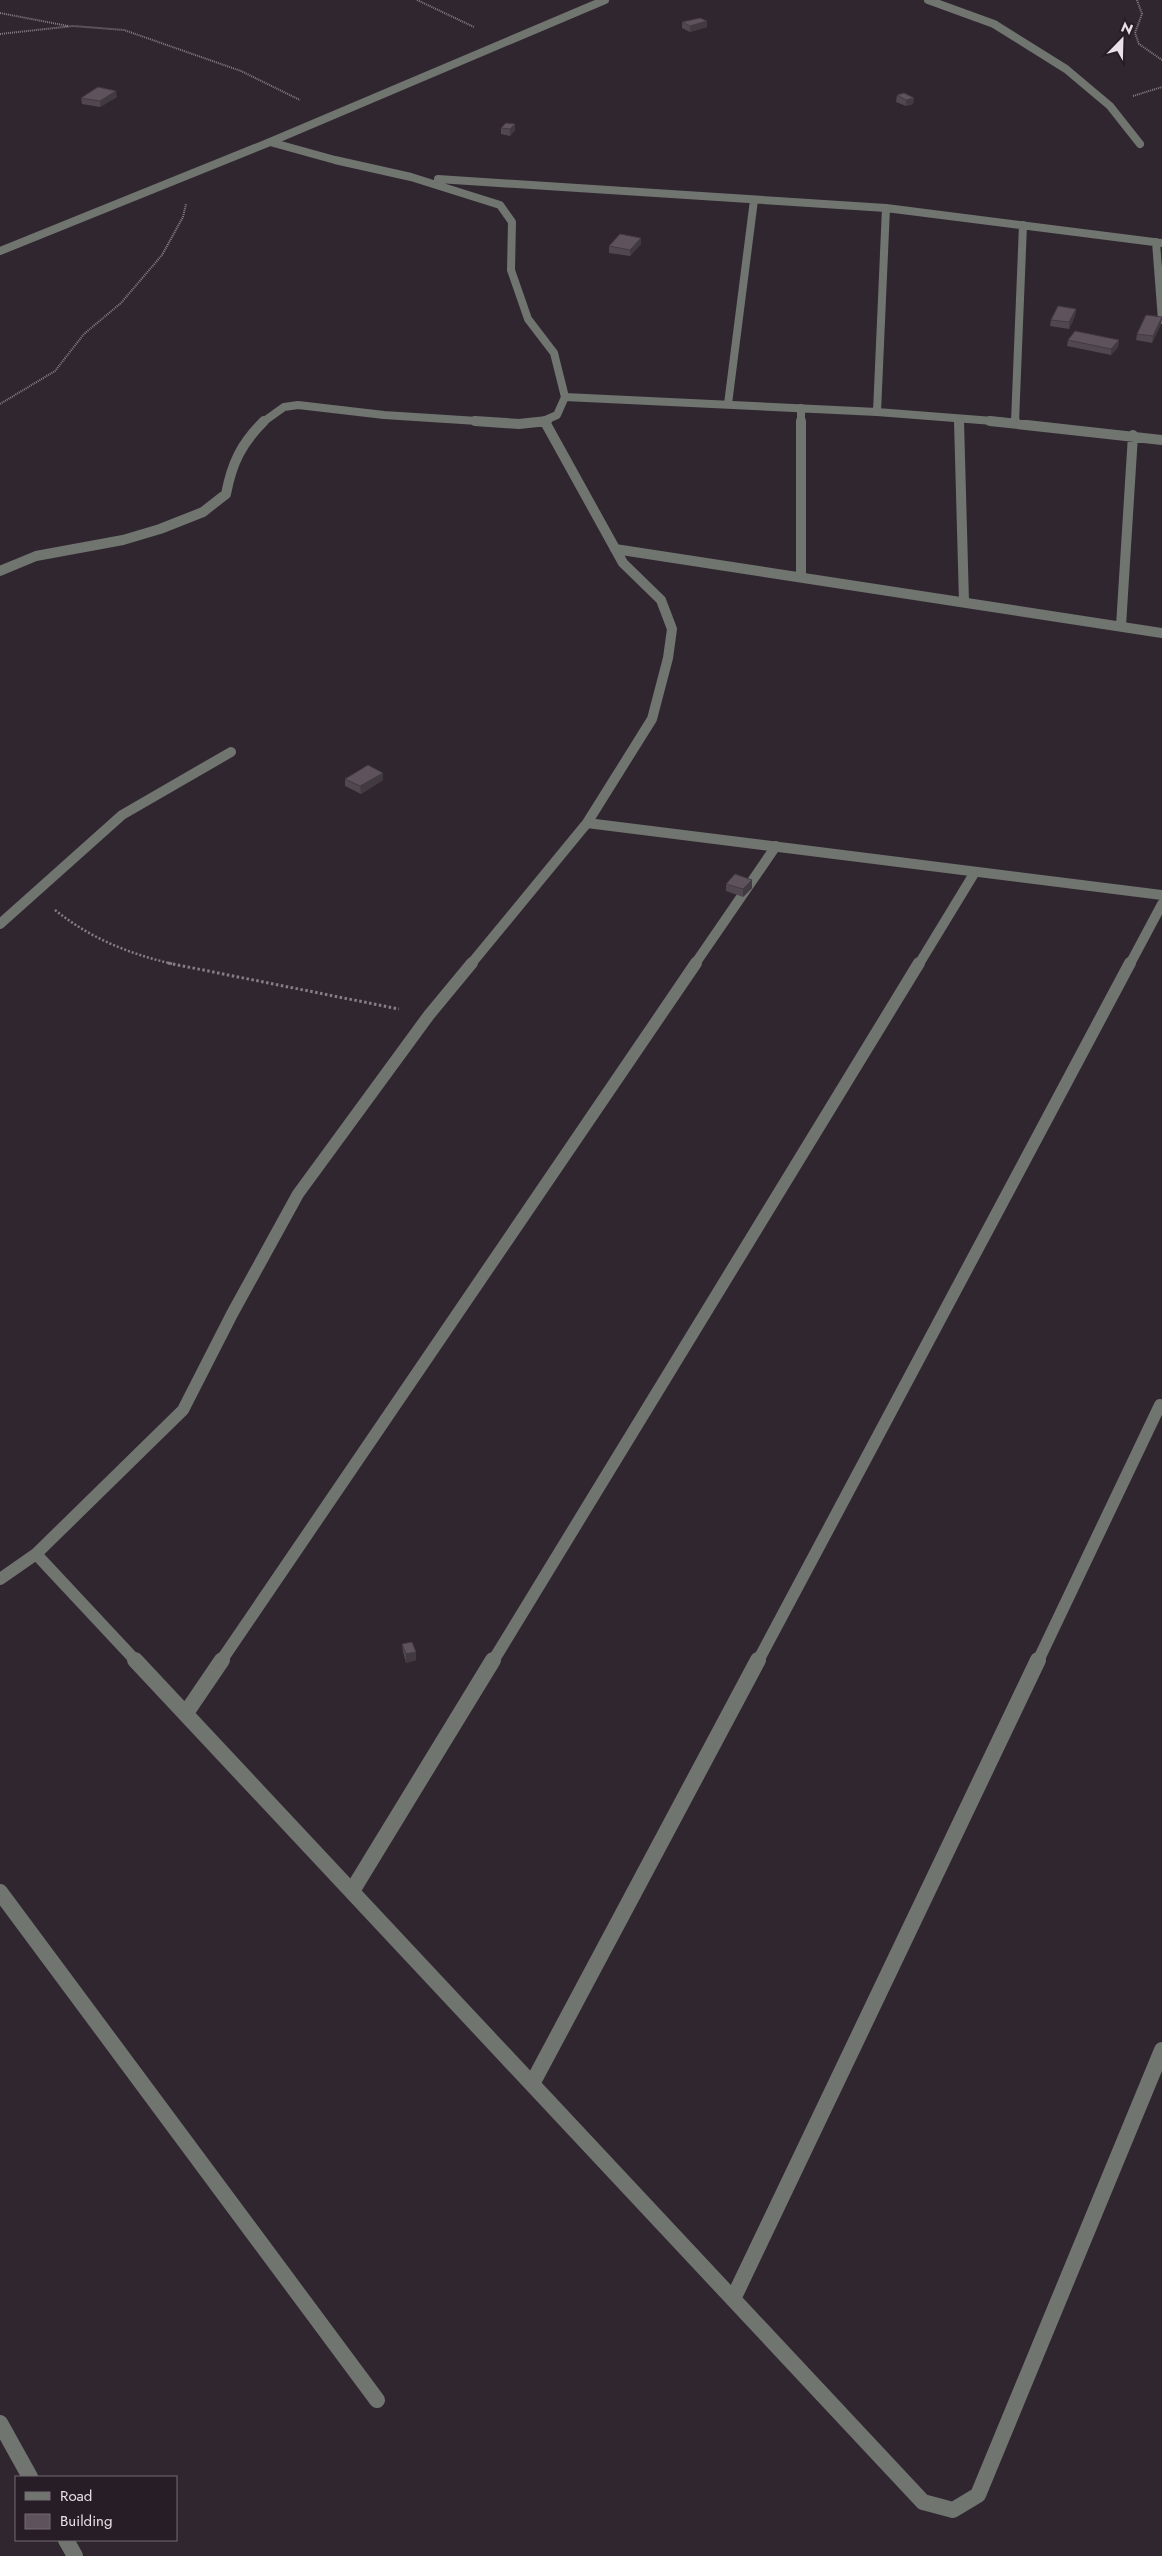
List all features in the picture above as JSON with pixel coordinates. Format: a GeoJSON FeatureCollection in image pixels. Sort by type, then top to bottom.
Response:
{"type":"FeatureCollection","features":[{"type":"Feature","properties":{"kind":"street"},"geometry":{"type":"LineString","coordinates":[[0,250],[193,174],[332,114],[415,82],[605,0]]}},
{"type":"Feature","properties":{"kind":"street"},"geometry":{"type":"LineString","coordinates":[[928,0],[994,24],[1066,70],[1110,106],[1140,144]]}},
{"type":"Feature","properties":{"kind":"street"},"geometry":{"type":"LineString","coordinates":[[0,571],[36,556],[123,540],[160,529],[203,512],[226,494],[232,465],[254,431],[270,415],[284,407],[298,405],[384,415],[519,424],[545,422],[557,415],[565,397],[554,353],[528,319],[525,311],[512,270],[512,222],[500,206],[467,193],[410,177],[335,160],[270,142]]}},
{"type":"Feature","properties":{"kind":"street"},"geometry":{"type":"LineString","coordinates":[[410,177],[886,208],[1159,242],[1162,320]]}},
{"type":"Feature","properties":{"kind":"street"},"geometry":{"type":"LineString","coordinates":[[728,404],[754,200]]}},
{"type":"Feature","properties":{"kind":"street"},"geometry":{"type":"LineString","coordinates":[[877,412],[886,208]]}},
{"type":"Feature","properties":{"kind":"street"},"geometry":{"type":"LineString","coordinates":[[1015,423],[1023,225]]}},
{"type":"Feature","properties":{"kind":"street"},"geometry":{"type":"LineString","coordinates":[[565,397],[877,412],[1015,423],[1133,435],[1162,440]]}},
{"type":"Feature","properties":{"kind":"street"},"geometry":{"type":"LineString","coordinates":[[801,408],[801,578]]}},
{"type":"Feature","properties":{"kind":"street"},"geometry":{"type":"LineString","coordinates":[[959,419],[964,602]]}},
{"type":"Feature","properties":{"kind":"street"},"geometry":{"type":"LineString","coordinates":[[0,1580],[36,1554],[183,1410],[232,1314],[298,1194],[429,1015],[588,823],[652,719],[668,658],[672,629],[661,600],[622,563],[545,422]]}},
{"type":"Feature","properties":{"kind":"street"},"geometry":{"type":"LineString","coordinates":[[1121,626],[1133,435]]}},
{"type":"Feature","properties":{"kind":"street"},"geometry":{"type":"LineString","coordinates":[[614,549],[1162,633]]}},
{"type":"Feature","properties":{"kind":"street"},"geometry":{"type":"LineString","coordinates":[[0,924],[122,815],[230,752]]}},
{"type":"Feature","properties":{"kind":"street"},"geometry":{"type":"LineString","coordinates":[[588,823],[1162,895]]}},
{"type":"Feature","properties":{"kind":"street"},"geometry":{"type":"LineString","coordinates":[[186,1713],[776,846]]}},
{"type":"Feature","properties":{"kind":"street"},"geometry":{"type":"LineString","coordinates":[[352,1891],[975,872]]}},
{"type":"Feature","properties":{"kind":"street"},"geometry":{"type":"LineString","coordinates":[[532,2084],[1162,904]]}},
{"type":"Feature","properties":{"kind":"street"},"geometry":{"type":"LineString","coordinates":[[733,2299],[1160,1405]]}},
{"type":"Feature","properties":{"kind":"street"},"geometry":{"type":"LineString","coordinates":[[36,1554],[923,2502],[952,2510],[978,2495],[1162,2050]]}},
{"type":"Feature","properties":{"kind":"street"},"geometry":{"type":"LineString","coordinates":[[0,1892],[378,2400]]}},
{"type":"Feature","properties":{"kind":"street"},"geometry":{"type":"LineString","coordinates":[[0,2423],[29,2476]]}},
{"type":"Feature","properties":{"kind":"street"},"geometry":{"type":"LineString","coordinates":[[67,2541],[75,2556]]}},
{"type":"Feature","properties":{"kind":"path"},"geometry":{"type":"LineString","coordinates":[[417,0],[504,42]]}},
{"type":"Feature","properties":{"kind":"path"},"geometry":{"type":"LineString","coordinates":[[1137,0],[1142,14],[1135,33],[1139,44],[1162,60]]}},
{"type":"Feature","properties":{"kind":"path"},"geometry":{"type":"LineString","coordinates":[[0,13],[73,26],[111,28],[136,33],[241,70],[279,91],[332,114]]}},
{"type":"Feature","properties":{"kind":"path"},"geometry":{"type":"LineString","coordinates":[[0,34],[73,26]]}},
{"type":"Feature","properties":{"kind":"path"},"geometry":{"type":"LineString","coordinates":[[0,404],[55,371],[84,334],[121,303],[162,255],[183,217],[193,174]]}},
{"type":"Feature","properties":{"kind":"path"},"geometry":{"type":"LineString","coordinates":[[41,886],[47,902],[62,916],[96,938],[126,951],[288,989],[429,1015]]}},
{"type":"Feature","properties":{"kind":"building"},"geometry":{"type":"Polygon","coordinates":[[[700,18],[707,21],[690,26],[682,22],[700,18]]]}},
{"type":"Feature","properties":{"kind":"building"},"geometry":{"type":"Polygon","coordinates":[[[98,87],[116,91],[100,101],[81,98],[98,87]]]}},
{"type":"Feature","properties":{"kind":"building"},"geometry":{"type":"Polygon","coordinates":[[[904,93],[914,98],[906,100],[897,95],[904,93]]]}},
{"type":"Feature","properties":{"kind":"building"},"geometry":{"type":"Polygon","coordinates":[[[506,123],[515,124],[510,129],[501,128],[506,123]]]}},
{"type":"Feature","properties":{"kind":"building"},"geometry":{"type":"Polygon","coordinates":[[[620,234],[641,238],[630,250],[609,246],[620,234]]]}},
{"type":"Feature","properties":{"kind":"building"},"geometry":{"type":"Polygon","coordinates":[[[1058,306],[1076,309],[1069,322],[1051,320],[1058,306]]]}},
{"type":"Feature","properties":{"kind":"building"},"geometry":{"type":"Polygon","coordinates":[[[1146,315],[1162,317],[1153,336],[1137,334],[1146,315]]]}},
{"type":"Feature","properties":{"kind":"building"},"geometry":{"type":"Polygon","coordinates":[[[1075,331],[1119,340],[1111,349],[1068,340],[1075,331]]]}},
{"type":"Feature","properties":{"kind":"building"},"geometry":{"type":"Polygon","coordinates":[[[368,765],[383,773],[360,786],[345,779],[368,765]]]}},
{"type":"Feature","properties":{"kind":"building"},"geometry":{"type":"Polygon","coordinates":[[[735,874],[752,880],[743,889],[726,884],[735,874]]]}},
{"type":"Feature","properties":{"kind":"building"},"geometry":{"type":"Polygon","coordinates":[[[412,1642],[416,1652],[406,1654],[402,1644],[412,1642]]]}}]}
